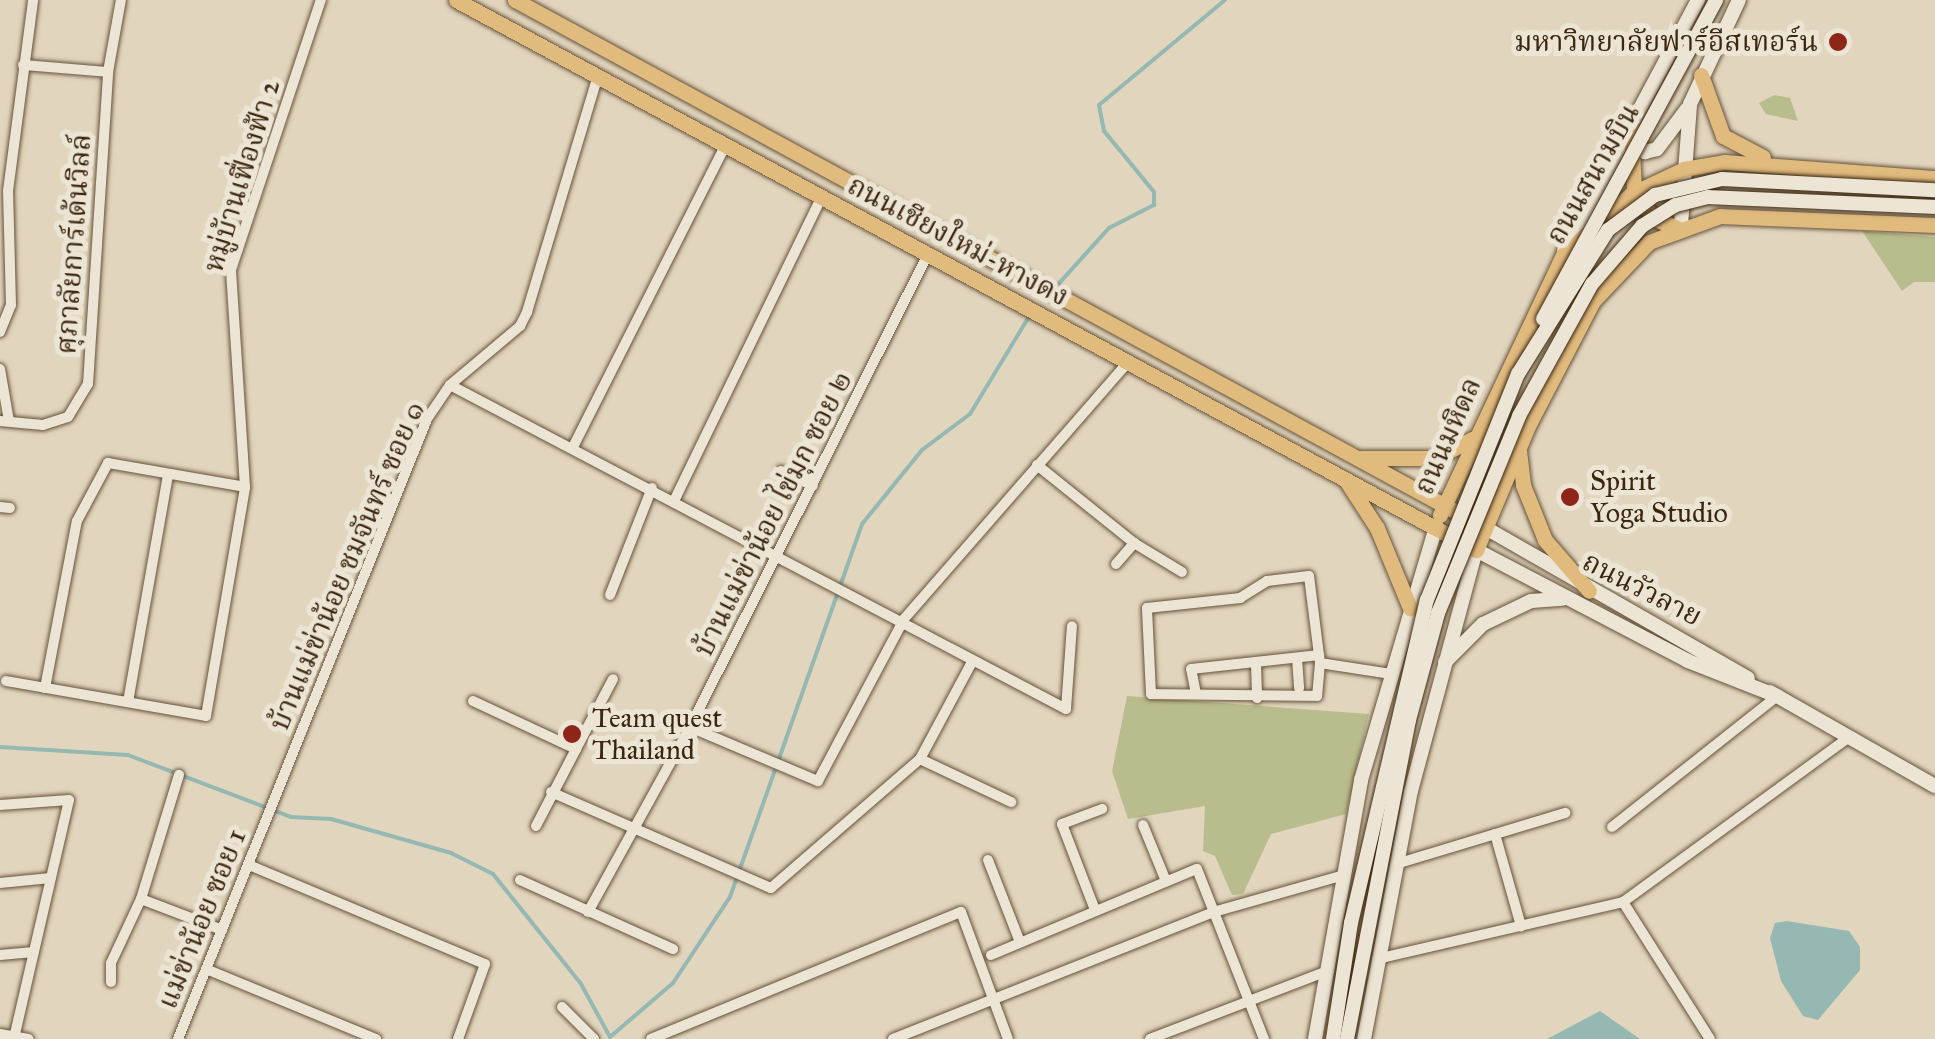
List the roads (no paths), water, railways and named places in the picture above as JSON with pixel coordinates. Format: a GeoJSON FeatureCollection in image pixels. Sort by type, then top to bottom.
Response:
{"type":"FeatureCollection","features":[{"type":"Feature","properties":{"kind":"main road","name":"ถนนเชียงใหม่-หางดง"},"geometry":{"type":"LineString","coordinates":[[456,0],[1476,550]]}},
{"type":"Feature","properties":{"kind":"main road","name":"ถนนเชียงใหม่-หางดง"},"geometry":{"type":"LineString","coordinates":[[515,0],[1484,528]]}},
{"type":"Feature","properties":{"kind":"main road","name":"ถนนสนามบิน"},"geometry":{"type":"LineString","coordinates":[[1562,254],[1698,0]]}},
{"type":"Feature","properties":{"kind":"main road","name":"ถนนสนามบิน"},"geometry":{"type":"LineString","coordinates":[[1518,374],[1566,271],[1716,0]]}},
{"type":"Feature","properties":{"kind":"main road","name":"ถนนสนามบิน"},"geometry":{"type":"LineString","coordinates":[[1679,226],[1690,104],[1739,0]]}},
{"type":"Feature","properties":{"kind":"main road"},"geometry":{"type":"LineString","coordinates":[[1701,75],[1722,136],[1751,154],[1786,163]]}},
{"type":"Feature","properties":{"kind":"main road"},"geometry":{"type":"LineString","coordinates":[[642,98],[654,77]]}},
{"type":"Feature","properties":{"kind":"main road"},"geometry":{"type":"LineString","coordinates":[[1630,132],[1638,149],[1658,149],[1690,104]]}},
{"type":"Feature","properties":{"kind":"main road"},"geometry":{"type":"LineString","coordinates":[[1630,132],[1634,192],[1656,219],[1679,226]]}},
{"type":"Feature","properties":{"kind":"main road","name":"ถนนมหิดล"},"geometry":{"type":"LineString","coordinates":[[1315,1039],[1322,973],[1341,876],[1372,741],[1410,608],[1443,506],[1472,438],[1562,254],[1634,192],[1684,169],[1786,163],[1935,178]]}},
{"type":"Feature","properties":{"kind":"main road"},"geometry":{"type":"LineString","coordinates":[[1822,220],[1808,196],[1814,178],[1827,168]]}},
{"type":"Feature","properties":{"kind":"main road","name":"ถนนมหิดล"},"geometry":{"type":"LineString","coordinates":[[1334,1039],[1355,904],[1427,600],[1518,374],[1608,230],[1655,195],[1741,178],[1935,190]]}},
{"type":"Feature","properties":{"kind":"main road","name":"ถนนมหิดล"},"geometry":{"type":"LineString","coordinates":[[1347,1039],[1389,812],[1438,613],[1520,416],[1592,284],[1642,226],[1676,205],[1708,198],[1935,206]]}},
{"type":"Feature","properties":{"kind":"main road"},"geometry":{"type":"LineString","coordinates":[[1364,1039],[1420,753],[1476,550],[1519,447],[1593,301],[1624,262],[1679,226],[1720,216],[1935,225]]}},
{"type":"Feature","properties":{"kind":"main road"},"geometry":{"type":"LineString","coordinates":[[1352,458],[1414,461],[1472,438]]}},
{"type":"Feature","properties":{"kind":"main road"},"geometry":{"type":"LineString","coordinates":[[1519,447],[1523,485],[1544,540],[1589,591]]}},
{"type":"Feature","properties":{"kind":"main road"},"geometry":{"type":"LineString","coordinates":[[1346,479],[1377,528],[1410,608]]}},
{"type":"Feature","properties":{"kind":"main road","name":"ถนนวัวลาย"},"geometry":{"type":"LineString","coordinates":[[1484,528],[1589,591],[1698,646],[1806,714],[1935,786]]}},
{"type":"Feature","properties":{"kind":"main road","name":"ถนนวัวลาย"},"geometry":{"type":"LineString","coordinates":[[1476,550],[1688,661],[1776,696]]}},
{"type":"Feature","properties":{"kind":"main road"},"geometry":{"type":"LineString","coordinates":[[1441,667],[1467,638],[1506,612],[1549,598],[1573,600]]}},
{"type":"Feature","properties":{"kind":"main road"},"geometry":{"type":"LineString","coordinates":[[1372,741],[1383,728],[1400,726],[1413,734],[1420,753]]}},
{"type":"Feature","properties":{"kind":"street"},"geometry":{"type":"LineString","coordinates":[[0,332],[13,288],[6,223],[32,0]]}},
{"type":"Feature","properties":{"kind":"street","name":"ศุภาลัยการ์เด้นวิลล์"},"geometry":{"type":"LineString","coordinates":[[4,421],[44,425],[68,418],[88,384],[108,72],[121,0]]}},
{"type":"Feature","properties":{"kind":"street","name":"หมู่บ้านเฟื่องฟ้า 2"},"geometry":{"type":"LineString","coordinates":[[128,702],[206,716],[245,488],[231,270],[321,0]]}},
{"type":"Feature","properties":{"kind":"street"},"geometry":{"type":"LineString","coordinates":[[22,65],[108,72]]}},
{"type":"Feature","properties":{"kind":"street","name":"บ้านแม่ข่าน้อย ชมจันทร์ ซอย ๑"},"geometry":{"type":"LineString","coordinates":[[268,816],[427,419],[450,385],[520,326],[527,312],[598,75]]}},
{"type":"Feature","properties":{"kind":"street"},"geometry":{"type":"LineString","coordinates":[[573,448],[726,144]]}},
{"type":"Feature","properties":{"kind":"street"},"geometry":{"type":"LineString","coordinates":[[674,501],[822,196]]}},
{"type":"Feature","properties":{"kind":"street","name":"บ้านแม่ข่าน้อย ไข่มุก ซอย ๒"},"geometry":{"type":"LineString","coordinates":[[588,912],[656,793],[928,254]]}},
{"type":"Feature","properties":{"kind":"street"},"geometry":{"type":"LineString","coordinates":[[690,727],[818,781],[904,619],[1128,362]]}},
{"type":"Feature","properties":{"kind":"street"},"geometry":{"type":"LineString","coordinates":[[0,370],[4,421]]}},
{"type":"Feature","properties":{"kind":"street"},"geometry":{"type":"LineString","coordinates":[[450,385],[904,619],[972,662],[1066,708],[1072,626]]}},
{"type":"Feature","properties":{"kind":"street"},"geometry":{"type":"LineString","coordinates":[[45,688],[77,521],[108,462],[245,488]]}},
{"type":"Feature","properties":{"kind":"street"},"geometry":{"type":"LineString","coordinates":[[1037,465],[1134,543],[1182,572]]}},
{"type":"Feature","properties":{"kind":"street"},"geometry":{"type":"LineString","coordinates":[[782,471],[813,486]]}},
{"type":"Feature","properties":{"kind":"street"},"geometry":{"type":"LineString","coordinates":[[6,681],[128,702],[168,474]]}},
{"type":"Feature","properties":{"kind":"street"},"geometry":{"type":"LineString","coordinates":[[610,594],[652,488]]}},
{"type":"Feature","properties":{"kind":"street"},"geometry":{"type":"LineString","coordinates":[[1116,564],[1134,543]]}},
{"type":"Feature","properties":{"kind":"street"},"geometry":{"type":"LineString","coordinates":[[1308,576],[1320,659],[1316,696],[1196,694],[1151,694],[1147,608],[1240,598],[1267,581],[1308,576]]}},
{"type":"Feature","properties":{"kind":"street"},"geometry":{"type":"LineString","coordinates":[[1196,694],[1191,669],[1298,658],[1391,674]]}},
{"type":"Feature","properties":{"kind":"street"},"geometry":{"type":"LineString","coordinates":[[1298,658],[1299,688]]}},
{"type":"Feature","properties":{"kind":"street"},"geometry":{"type":"LineString","coordinates":[[551,792],[633,833],[771,888],[920,758],[972,662]]}},
{"type":"Feature","properties":{"kind":"street"},"geometry":{"type":"LineString","coordinates":[[1256,665],[1258,698]]}},
{"type":"Feature","properties":{"kind":"street"},"geometry":{"type":"LineString","coordinates":[[536,826],[612,680]]}},
{"type":"Feature","properties":{"kind":"street"},"geometry":{"type":"LineString","coordinates":[[1612,827],[1776,696]]}},
{"type":"Feature","properties":{"kind":"street"},"geometry":{"type":"LineString","coordinates":[[472,701],[576,750]]}},
{"type":"Feature","properties":{"kind":"street"},"geometry":{"type":"LineString","coordinates":[[1377,959],[1622,902],[1848,738]]}},
{"type":"Feature","properties":{"kind":"street"},"geometry":{"type":"LineString","coordinates":[[920,758],[1011,802]]}},
{"type":"Feature","properties":{"kind":"street"},"geometry":{"type":"LineString","coordinates":[[111,982],[111,962],[140,899],[179,775]]}},
{"type":"Feature","properties":{"kind":"street"},"geometry":{"type":"LineString","coordinates":[[0,805],[69,800],[14,1036]]}},
{"type":"Feature","properties":{"kind":"street"},"geometry":{"type":"LineString","coordinates":[[1095,910],[1062,824],[1102,809]]}},
{"type":"Feature","properties":{"kind":"street"},"geometry":{"type":"LineString","coordinates":[[1396,864],[1565,812]]}},
{"type":"Feature","properties":{"kind":"street","name":"แม่ข่าน้อย ซอย 1"},"geometry":{"type":"LineString","coordinates":[[178,1039],[268,816]]}},
{"type":"Feature","properties":{"kind":"street"},"geometry":{"type":"LineString","coordinates":[[1143,824],[1166,882]]}},
{"type":"Feature","properties":{"kind":"street"},"geometry":{"type":"LineString","coordinates":[[1496,834],[1521,926]]}},
{"type":"Feature","properties":{"kind":"street"},"geometry":{"type":"LineString","coordinates":[[988,860],[1020,942]]}},
{"type":"Feature","properties":{"kind":"street"},"geometry":{"type":"LineString","coordinates":[[249,865],[485,964],[458,1039]]}},
{"type":"Feature","properties":{"kind":"street"},"geometry":{"type":"LineString","coordinates":[[992,954],[1200,870],[1252,998],[1264,1039]]}},
{"type":"Feature","properties":{"kind":"street"},"geometry":{"type":"LineString","coordinates":[[894,1039],[1217,910],[1341,876]]}},
{"type":"Feature","properties":{"kind":"street"},"geometry":{"type":"LineString","coordinates":[[0,882],[50,878]]}},
{"type":"Feature","properties":{"kind":"street"},"geometry":{"type":"LineString","coordinates":[[520,880],[672,949]]}},
{"type":"Feature","properties":{"kind":"street"},"geometry":{"type":"LineString","coordinates":[[140,899],[222,930]]}},
{"type":"Feature","properties":{"kind":"street"},"geometry":{"type":"LineString","coordinates":[[1622,902],[1710,1039]]}},
{"type":"Feature","properties":{"kind":"street"},"geometry":{"type":"LineString","coordinates":[[651,1039],[962,912],[1008,1039]]}},
{"type":"Feature","properties":{"kind":"street"},"geometry":{"type":"LineString","coordinates":[[0,954],[34,952]]}},
{"type":"Feature","properties":{"kind":"street"},"geometry":{"type":"LineString","coordinates":[[206,969],[376,1039]]}},
{"type":"Feature","properties":{"kind":"street"},"geometry":{"type":"LineString","coordinates":[[1150,1039],[1322,973]]}},
{"type":"Feature","properties":{"kind":"street"},"geometry":{"type":"LineString","coordinates":[[562,1007],[594,1039]]}},
{"type":"Feature","properties":{"kind":"street"},"geometry":{"type":"LineString","coordinates":[[0,1034],[29,1039]]}},
{"type":"Feature","properties":{"kind":"water"},"geometry":{"type":"Polygon","coordinates":[[[1787,921],[1849,931],[1860,947],[1860,970],[1818,1020],[1803,1016],[1781,981],[1770,938],[1775,923],[1787,921]]]}},
{"type":"Feature","properties":{"kind":"water"},"geometry":{"type":"Polygon","coordinates":[[[1600,1011],[1640,1039],[1547,1039],[1600,1011]]]}},
{"type":"Feature","properties":{"kind":"waterway"},"geometry":{"type":"LineString","coordinates":[[1053,290],[1109,228],[1154,205],[1154,192],[1104,131],[1099,105],[1225,0]]}},
{"type":"Feature","properties":{"kind":"waterway"},"geometry":{"type":"LineString","coordinates":[[0,747],[128,755],[291,817],[331,819],[451,853],[493,874],[581,984],[610,1037],[673,983],[730,897],[862,524],[922,450],[970,414],[1030,315]]}},
{"type":"Feature","properties":{"kind":"place","name":"มหาวิทยาลัยฟาร์อีสเทอร์น"},"geometry":{"type":"Point","coordinates":[1838,42]}},
{"type":"Feature","properties":{"kind":"place","name":"Spirit Yoga Studio"},"geometry":{"type":"Point","coordinates":[1570,497]}},
{"type":"Feature","properties":{"kind":"place","name":"Team quest Thailand"},"geometry":{"type":"Point","coordinates":[572,734]}}]}
